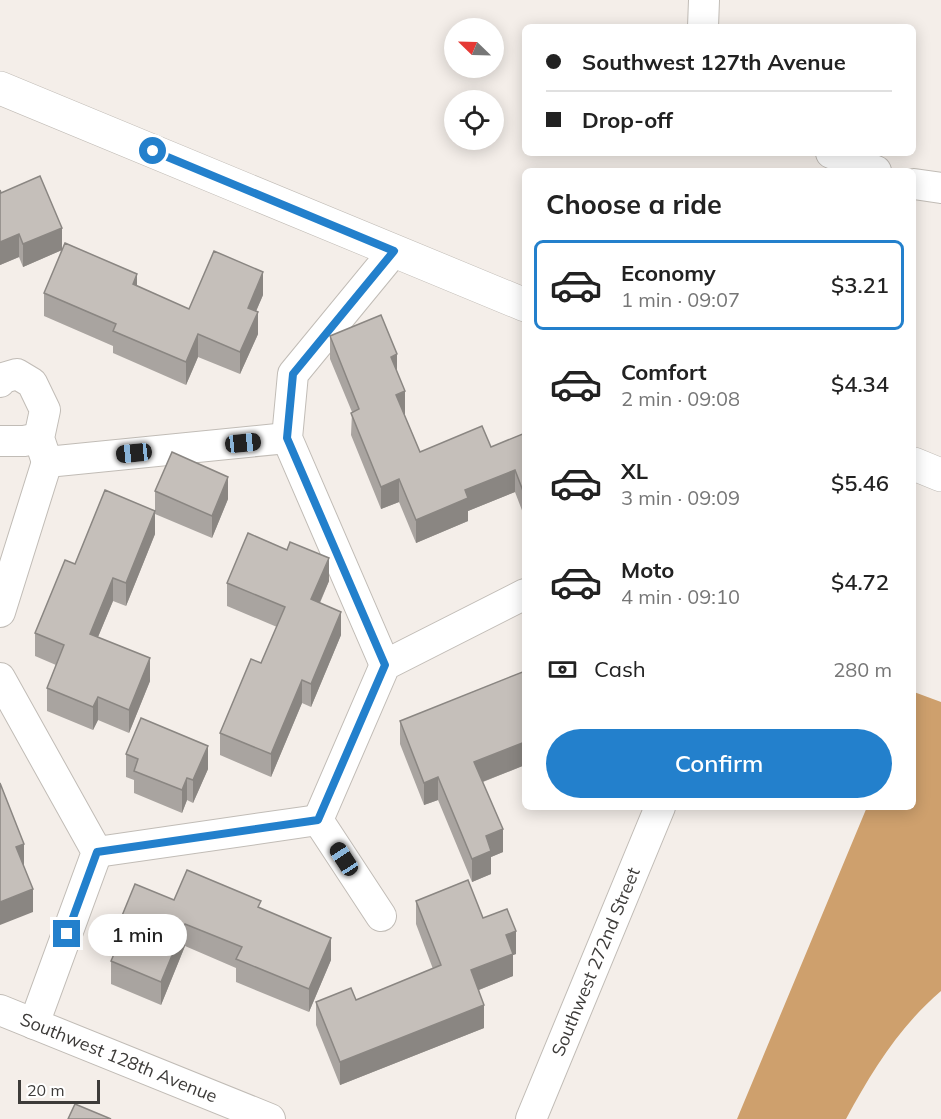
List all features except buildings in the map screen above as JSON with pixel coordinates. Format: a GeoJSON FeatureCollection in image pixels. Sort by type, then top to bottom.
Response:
{"type":"FeatureCollection","features":[{"type":"Feature","properties":{"kind":"main road"},"geometry":{"type":"LineString","coordinates":[[0,88],[522,304]]}},
{"type":"Feature","properties":{"kind":"main road"},"geometry":{"type":"LineString","coordinates":[[916,465],[941,475]]}},
{"type":"Feature","properties":{"kind":"street"},"geometry":{"type":"LineString","coordinates":[[703,24],[704,0]]}},
{"type":"Feature","properties":{"kind":"street"},"geometry":{"type":"LineString","coordinates":[[838,156],[868,168]]}},
{"type":"Feature","properties":{"kind":"street"},"geometry":{"type":"LineString","coordinates":[[916,184],[941,188]]}},
{"type":"Feature","properties":{"kind":"street"},"geometry":{"type":"LineString","coordinates":[[385,665],[287,438],[293,374],[394,251]]}},
{"type":"Feature","properties":{"kind":"street"},"geometry":{"type":"LineString","coordinates":[[0,382],[3,378],[17,374],[33,383],[45,410],[43,450],[0,612]]}},
{"type":"Feature","properties":{"kind":"street"},"geometry":{"type":"LineString","coordinates":[[0,441],[24,441],[43,450],[287,438]]}},
{"type":"Feature","properties":{"kind":"street"},"geometry":{"type":"LineString","coordinates":[[318,820],[385,665],[522,596]]}},
{"type":"Feature","properties":{"kind":"street"},"geometry":{"type":"LineString","coordinates":[[0,678],[97,852],[34,1024]]}},
{"type":"Feature","properties":{"kind":"street","name":"Southwest 272nd Street"},"geometry":{"type":"LineString","coordinates":[[531,1119],[659,810]]}},
{"type":"Feature","properties":{"kind":"street"},"geometry":{"type":"LineString","coordinates":[[97,852],[318,820]]}},
{"type":"Feature","properties":{"kind":"street"},"geometry":{"type":"LineString","coordinates":[[318,820],[381,916]]}},
{"type":"Feature","properties":{"kind":"street","name":"Southwest 128th Avenue"},"geometry":{"type":"LineString","coordinates":[[0,1010],[270,1119]]}},
{"type":"Feature","properties":{"kind":"shaded area"},"geometry":{"type":"Polygon","coordinates":[[[916,693],[941,702],[941,991],[899,1035],[846,1119],[737,1119],[866,810],[916,810],[916,693]]]}},
{"type":"Feature","properties":{"kind":"route"},"geometry":{"type":"LineString","coordinates":[[67,934],[97,852],[318,820],[385,665],[287,438],[293,374],[394,251],[153,151]]}}]}
